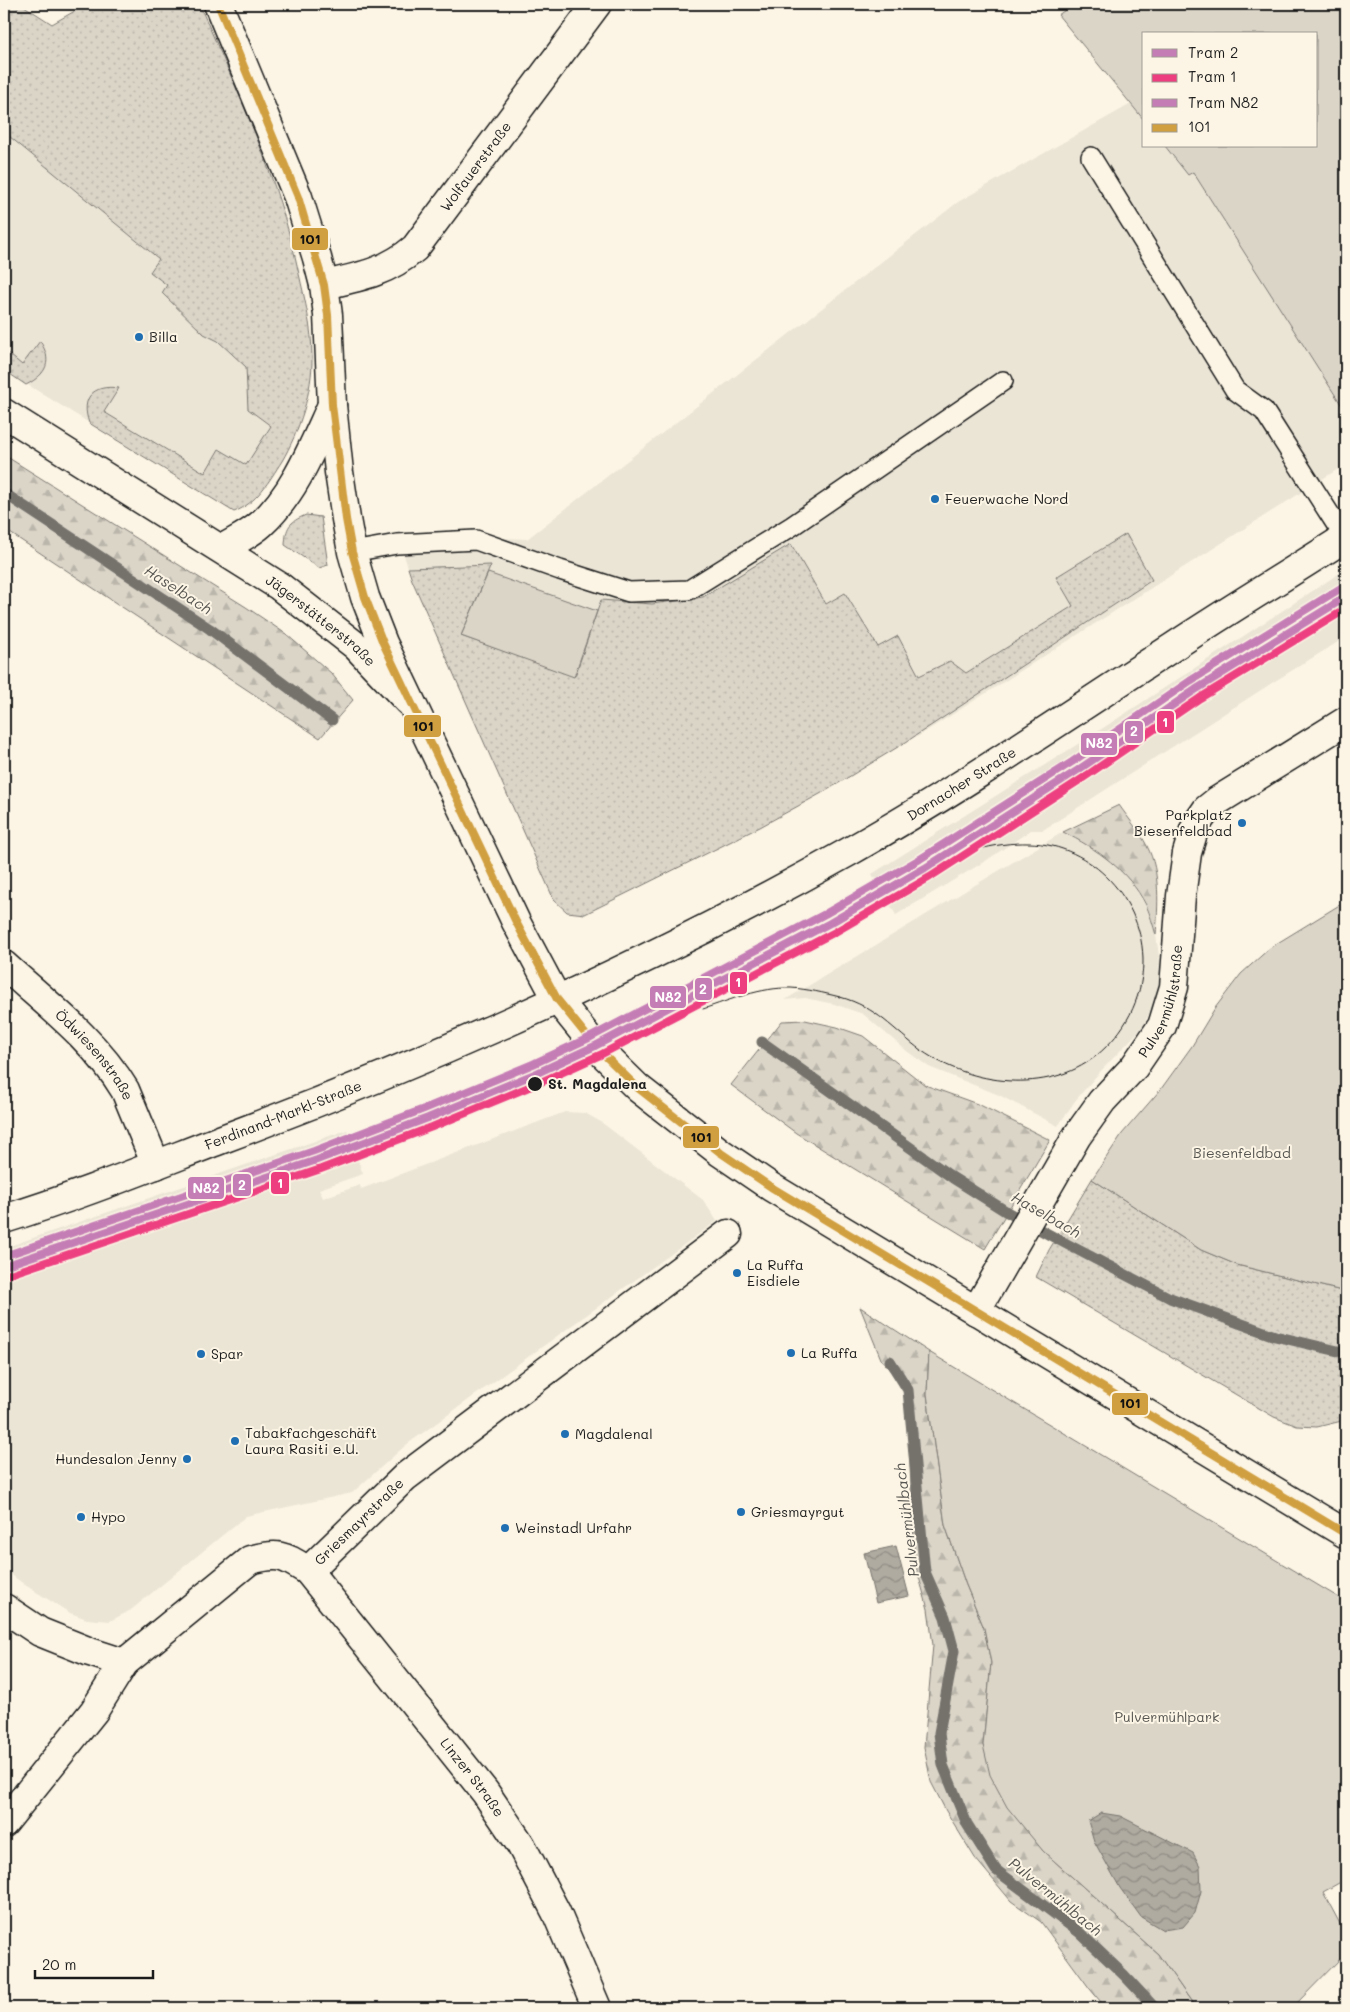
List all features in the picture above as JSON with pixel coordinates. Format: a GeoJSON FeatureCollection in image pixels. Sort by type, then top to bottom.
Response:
{"type":"FeatureCollection","features":[{"type":"Feature","properties":{"kind":"street"},"geometry":{"type":"LineString","coordinates":[[218,4],[298,197],[324,284],[330,346],[332,405],[339,472],[352,552],[365,597],[379,634],[412,706]]}},
{"type":"Feature","properties":{"kind":"street","name":"Wolfauerstraße"},"geometry":{"type":"LineString","coordinates":[[324,284],[384,269],[401,260],[415,248],[597,4]]}},
{"type":"Feature","properties":{"kind":"street"},"geometry":{"type":"LineString","coordinates":[[222,549],[260,526],[274,511],[298,475],[332,405]]}},
{"type":"Feature","properties":{"kind":"street","name":"Jägerstätterstraße"},"geometry":{"type":"LineString","coordinates":[[4,413],[279,586],[356,646],[412,706],[528,946],[557,999]]}},
{"type":"Feature","properties":{"kind":"street","name":"Dornacher Straße"},"geometry":{"type":"LineString","coordinates":[[557,999],[672,946],[850,851],[903,820],[965,783],[1345,537]]}},
{"type":"Feature","properties":{"kind":"street","name":"Pulvermühlstraße"},"geometry":{"type":"LineString","coordinates":[[976,1311],[1076,1136],[1102,1101],[1134,1067],[1162,1026],[1174,987],[1184,869],[1194,830],[1200,819],[1207,809],[1217,801],[1346,721]]}},
{"type":"Feature","properties":{"kind":"street","name":"Ödwiesenstraße"},"geometry":{"type":"LineString","coordinates":[[4,965],[91,1044],[119,1080],[125,1090],[156,1165]]}},
{"type":"Feature","properties":{"kind":"street"},"geometry":{"type":"LineString","coordinates":[[557,999],[595,1046],[626,1076],[721,1153],[771,1187],[1346,1534]]}},
{"type":"Feature","properties":{"kind":"street","name":"Ferdinand-Markl-Straße"},"geometry":{"type":"LineString","coordinates":[[4,1219],[156,1165],[377,1079],[557,999]]}},
{"type":"Feature","properties":{"kind":"street","name":"Griesmayrstraße"},"geometry":{"type":"LineString","coordinates":[[4,1823],[94,1711],[124,1663],[250,1560],[270,1554],[286,1557],[308,1571],[405,1477],[728,1234]]}},
{"type":"Feature","properties":{"kind":"street","name":"Linzer Straße"},"geometry":{"type":"LineString","coordinates":[[308,1571],[485,1792],[521,1845],[556,1912],[596,2008]]}},
{"type":"Feature","properties":{"kind":"street"},"geometry":{"type":"LineString","coordinates":[[4,1608],[40,1632],[124,1663]]}},
{"type":"Feature","properties":{"kind":"lane"},"geometry":{"type":"LineString","coordinates":[[1091,157],[1234,390],[1264,411],[1345,537]]}},
{"type":"Feature","properties":{"kind":"lane"},"geometry":{"type":"LineString","coordinates":[[352,552],[397,544],[476,540],[629,592],[689,590],[792,526],[1004,381]]}},
{"type":"Feature","properties":{"kind":"shaded area","name":"Feuerwache Nord"},"geometry":{"type":"Polygon","coordinates":[[[1131,104],[1142,118],[1142,148],[1167,148],[1188,175],[1193,171],[1346,412],[1346,464],[917,737],[896,722],[594,888],[412,580],[397,533],[527,539],[958,202],[1131,104]]]}},
{"type":"Feature","properties":{"kind":"shaded area","name":"Billa"},"geometry":{"type":"Polygon","coordinates":[[[4,106],[256,305],[299,424],[285,456],[269,482],[246,507],[107,434],[4,370],[4,106]]]}},
{"type":"Feature","properties":{"kind":"shaded area"},"geometry":{"type":"Polygon","coordinates":[[[1346,569],[1346,637],[1043,830],[1031,830],[987,860],[896,915],[872,874],[1097,732],[1346,569]]]}},
{"type":"Feature","properties":{"kind":"shaded area"},"geometry":{"type":"Polygon","coordinates":[[[1063,832],[1089,845],[1113,862],[1129,879],[1146,906],[1156,935],[1160,963],[1158,996],[1142,1028],[1098,1074],[1075,1101],[1058,1126],[999,1095],[929,1067],[863,1014],[834,1004],[805,998],[785,1000],[1063,832]]]}},
{"type":"Feature","properties":{"kind":"shaded area"},"geometry":{"type":"Polygon","coordinates":[[[565,1112],[585,1113],[601,1122],[703,1200],[717,1221],[406,1445],[352,1493],[246,1516],[131,1610],[110,1621],[87,1619],[70,1613],[25,1585],[4,1569],[4,1248],[347,1130],[363,1174],[319,1189],[323,1198],[360,1185],[361,1189],[565,1112]]]}},
{"type":"Feature","properties":{"kind":"green space"},"geometry":{"type":"Polygon","coordinates":[[[4,4],[21,4],[52,24],[87,4],[199,4],[269,170],[291,239],[304,294],[312,346],[312,369],[304,410],[288,450],[262,491],[249,503],[234,512],[89,423],[86,406],[91,395],[102,388],[119,388],[104,412],[205,473],[219,449],[246,465],[271,426],[248,409],[246,367],[218,341],[204,334],[162,293],[167,285],[150,272],[159,259],[4,132],[4,4]]]}},
{"type":"Feature","properties":{"kind":"green space"},"geometry":{"type":"Polygon","coordinates":[[[1074,4],[1346,4],[1346,412],[1193,172],[1188,175],[1167,148],[1318,148],[1318,32],[1142,32],[1142,118],[1058,15],[1074,4]]]}},
{"type":"Feature","properties":{"kind":"green space"},"geometry":{"type":"Polygon","coordinates":[[[40,341],[47,361],[43,372],[33,381],[26,385],[4,370],[4,350],[22,365],[40,341]]]}},
{"type":"Feature","properties":{"kind":"green space"},"geometry":{"type":"Polygon","coordinates":[[[4,455],[286,634],[331,673],[353,700],[320,738],[4,529],[4,455]]]}},
{"type":"Feature","properties":{"kind":"green space"},"geometry":{"type":"Polygon","coordinates":[[[306,515],[321,517],[328,565],[319,568],[285,545],[286,534],[292,523],[306,515]]]}},
{"type":"Feature","properties":{"kind":"green space"},"geometry":{"type":"Polygon","coordinates":[[[1126,534],[1152,580],[906,742],[829,789],[760,827],[585,914],[567,912],[554,900],[408,568],[491,565],[461,636],[575,676],[601,600],[652,604],[703,597],[791,544],[826,604],[845,593],[878,647],[898,636],[919,676],[950,661],[966,673],[1073,606],[1056,577],[1126,534]]]}},
{"type":"Feature","properties":{"kind":"green space"},"geometry":{"type":"Polygon","coordinates":[[[488,573],[597,611],[574,677],[461,636],[488,573]]]}},
{"type":"Feature","properties":{"kind":"green space"},"geometry":{"type":"Polygon","coordinates":[[[1119,805],[1144,841],[1155,867],[1157,878],[1156,935],[1146,905],[1121,871],[1099,853],[1063,832],[1119,805]]]}},
{"type":"Feature","properties":{"kind":"green space","name":"Biesenfeldbad"},"geometry":{"type":"Polygon","coordinates":[[[1346,901],[1346,1292],[1237,1265],[1201,1250],[1092,1179],[1122,1134],[1161,1089],[1192,1046],[1215,1008],[1241,974],[1271,947],[1346,901]]]}},
{"type":"Feature","properties":{"kind":"green space"},"geometry":{"type":"Polygon","coordinates":[[[805,1020],[837,1027],[863,1036],[925,1085],[980,1105],[1050,1140],[985,1249],[796,1133],[731,1085],[782,1021],[805,1020]]]}},
{"type":"Feature","properties":{"kind":"green space"},"geometry":{"type":"Polygon","coordinates":[[[1092,1179],[1201,1250],[1237,1265],[1346,1292],[1346,1420],[1317,1427],[1297,1426],[1274,1417],[1036,1277],[1049,1250],[1092,1179]]]}},
{"type":"Feature","properties":{"kind":"green space"},"geometry":{"type":"Polygon","coordinates":[[[860,1307],[929,1352],[927,1394],[945,1525],[966,1585],[984,1628],[991,1663],[983,1745],[1043,1851],[1158,1954],[1196,2008],[1106,2008],[1041,1922],[1011,1901],[975,1858],[946,1811],[931,1782],[924,1747],[933,1645],[928,1609],[915,1563],[906,1391],[881,1359],[860,1307]]]}},
{"type":"Feature","properties":{"kind":"green space","name":"Pulvermühlpark"},"geometry":{"type":"Polygon","coordinates":[[[929,1352],[1346,1602],[1346,1879],[1323,1892],[1346,1935],[1346,1953],[1292,2008],[1196,2008],[1158,1954],[1043,1851],[1007,1807],[990,1775],[983,1745],[991,1663],[984,1628],[966,1585],[945,1525],[927,1394],[929,1352]]]}},
{"type":"Feature","properties":{"kind":"water"},"geometry":{"type":"Polygon","coordinates":[[[896,1546],[909,1596],[876,1603],[864,1553],[896,1546]]]}},
{"type":"Feature","properties":{"kind":"water"},"geometry":{"type":"Polygon","coordinates":[[[1101,1813],[1120,1816],[1193,1853],[1200,1866],[1201,1891],[1195,1913],[1183,1927],[1163,1930],[1141,1917],[1120,1888],[1094,1841],[1088,1821],[1101,1813]]]}},
{"type":"Feature","properties":{"kind":"waterway","name":"Haselbach"},"geometry":{"type":"LineString","coordinates":[[4,493],[210,629],[332,720]]}},
{"type":"Feature","properties":{"kind":"waterway","name":"Haselbach"},"geometry":{"type":"LineString","coordinates":[[762,1042],[953,1178],[1007,1212],[1061,1241],[1170,1298],[1275,1336],[1346,1353]]}},
{"type":"Feature","properties":{"kind":"waterway","name":"Pulvermühlbach"},"geometry":{"type":"LineString","coordinates":[[890,1361],[908,1390],[925,1572],[945,1617],[954,1651],[939,1733],[943,1765],[967,1824],[996,1870],[1079,1932],[1155,2008]]}},
{"type":"Feature","properties":{"kind":"tram line","name":"N82"},"geometry":{"type":"LineString","coordinates":[[4,1256],[314,1151],[424,1109],[533,1064],[591,1037],[825,914],[920,859],[1072,762],[1190,681],[1341,588]]}},
{"type":"Feature","properties":{"kind":"tram line","name":"2"},"geometry":{"type":"LineString","coordinates":[[4,1266],[317,1160],[428,1118],[537,1073],[595,1046],[830,923],[925,868],[1078,770],[1195,690],[1346,597]]}},
{"type":"Feature","properties":{"kind":"tram line","name":"1"},"geometry":{"type":"LineString","coordinates":[[7,1275],[321,1169],[432,1127],[541,1082],[600,1055],[835,932],[930,877],[1083,778],[1200,698],[1346,609]]}},
{"type":"Feature","properties":{"kind":"tram line"},"geometry":{"type":"LineString","coordinates":[[703,1009],[746,995],[780,988],[809,990],[828,994],[853,1001],[875,1013],[922,1051],[942,1063],[963,1072],[1009,1081],[1032,1081],[1055,1076],[1076,1068],[1096,1056],[1106,1047],[1130,1014],[1139,990],[1143,963],[1141,940],[1134,918],[1124,898],[1110,880],[1093,865],[1074,853],[1052,846],[1029,843],[1016,843],[976,850],[925,868]]}},
{"type":"Feature","properties":{"kind":"transit line","name":"101"},"geometry":{"type":"LineString","coordinates":[[218,4],[298,197],[324,285],[328,315],[332,405],[346,519],[352,552],[365,597],[383,643],[516,922],[557,999],[595,1046],[638,1088],[721,1153],[771,1187],[1346,1534]]}},
{"type":"Feature","properties":{"kind":"place","name":"Billa"},"geometry":{"type":"Point","coordinates":[139,337]}},
{"type":"Feature","properties":{"kind":"place","name":"Feuerwache Nord"},"geometry":{"type":"Point","coordinates":[935,499]}},
{"type":"Feature","properties":{"kind":"place","name":"Parkplatz Biesenfeldbad"},"geometry":{"type":"Point","coordinates":[1242,823]}},
{"type":"Feature","properties":{"kind":"place","name":"St. Magdalena"},"geometry":{"type":"Point","coordinates":[535,1084]}},
{"type":"Feature","properties":{"kind":"place","name":"La Ruffa Eisdiele"},"geometry":{"type":"Point","coordinates":[737,1273]}},
{"type":"Feature","properties":{"kind":"place","name":"La Ruffa"},"geometry":{"type":"Point","coordinates":[791,1353]}},
{"type":"Feature","properties":{"kind":"place","name":"Spar"},"geometry":{"type":"Point","coordinates":[201,1354]}},
{"type":"Feature","properties":{"kind":"place","name":"Magdalenal"},"geometry":{"type":"Point","coordinates":[565,1434]}},
{"type":"Feature","properties":{"kind":"place","name":"Tabakfachgeschäft Laura Rasiti e.U."},"geometry":{"type":"Point","coordinates":[235,1441]}},
{"type":"Feature","properties":{"kind":"place","name":"Hundesalon Jenny"},"geometry":{"type":"Point","coordinates":[187,1459]}},
{"type":"Feature","properties":{"kind":"place","name":"Griesmayrgut"},"geometry":{"type":"Point","coordinates":[741,1512]}},
{"type":"Feature","properties":{"kind":"place","name":"Hypo"},"geometry":{"type":"Point","coordinates":[81,1517]}},
{"type":"Feature","properties":{"kind":"place","name":"Weinstadl Urfahr"},"geometry":{"type":"Point","coordinates":[505,1528]}}]}
